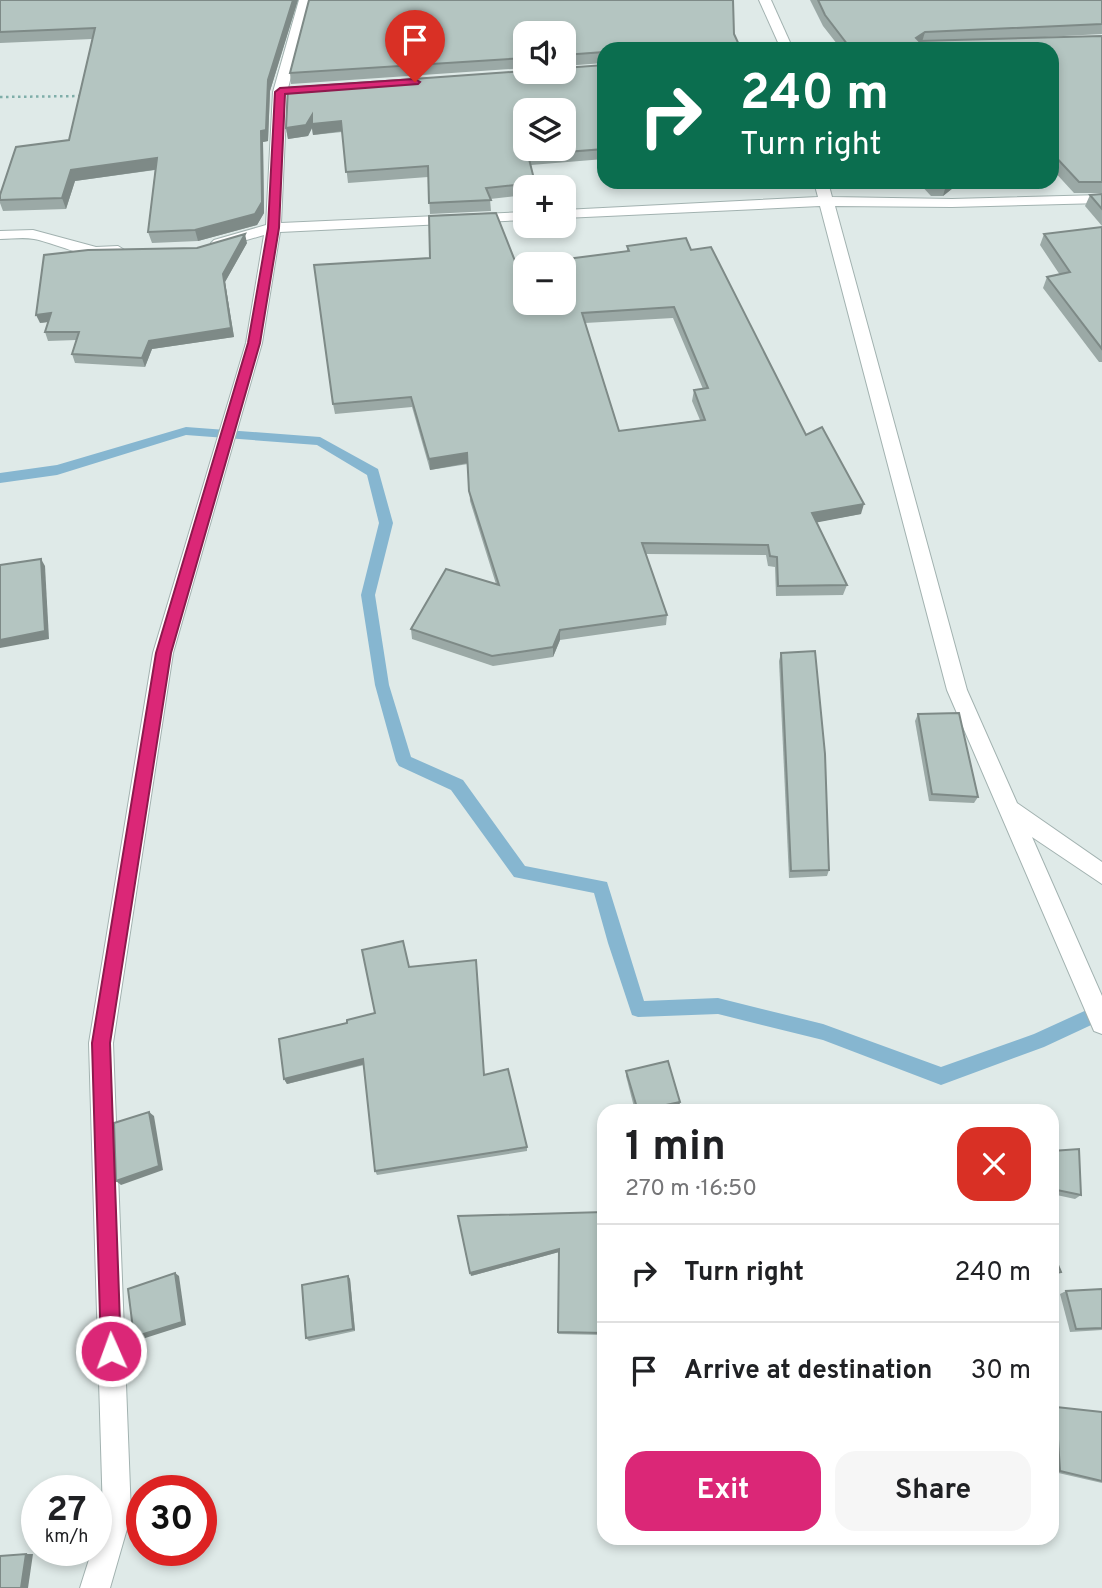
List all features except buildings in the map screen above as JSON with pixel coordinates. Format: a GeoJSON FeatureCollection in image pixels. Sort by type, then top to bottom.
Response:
{"type":"FeatureCollection","features":[{"type":"Feature","properties":{"kind":"street"},"geometry":{"type":"LineString","coordinates":[[96,1588],[117,1515],[101,1043],[163,653],[254,343],[273,228],[287,91],[305,0]]}},
{"type":"Feature","properties":{"kind":"street"},"geometry":{"type":"LineString","coordinates":[[765,0],[784,42]]}},
{"type":"Feature","properties":{"kind":"street"},"geometry":{"type":"LineString","coordinates":[[822,189],[957,690],[1102,1023]]}},
{"type":"Feature","properties":{"kind":"street"},"geometry":{"type":"LineString","coordinates":[[576,213],[825,201],[952,202],[1102,198]]}},
{"type":"Feature","properties":{"kind":"street"},"geometry":{"type":"LineString","coordinates":[[199,249],[273,228],[513,217]]}},
{"type":"Feature","properties":{"kind":"street"},"geometry":{"type":"LineString","coordinates":[[0,234],[33,234],[95,252],[134,251]]}},
{"type":"Feature","properties":{"kind":"street"},"geometry":{"type":"LineString","coordinates":[[1009,809],[1102,874]]}},
{"type":"Feature","properties":{"kind":"path"},"geometry":{"type":"LineString","coordinates":[[0,97],[84,96]]}},
{"type":"Feature","properties":{"kind":"waterway"},"geometry":{"type":"LineString","coordinates":[[0,478],[57,470],[186,431],[320,441],[373,472],[386,523],[368,595],[382,685],[404,761],[457,785],[520,872],[601,887],[638,1009],[718,1006],[823,1032],[941,1076],[1038,1041],[1102,1011]]}},
{"type":"Feature","properties":{"kind":"route"},"geometry":{"type":"LineString","coordinates":[[111,1351],[101,1043],[163,653],[254,343],[273,228],[280,92],[415,82]]}}]}
